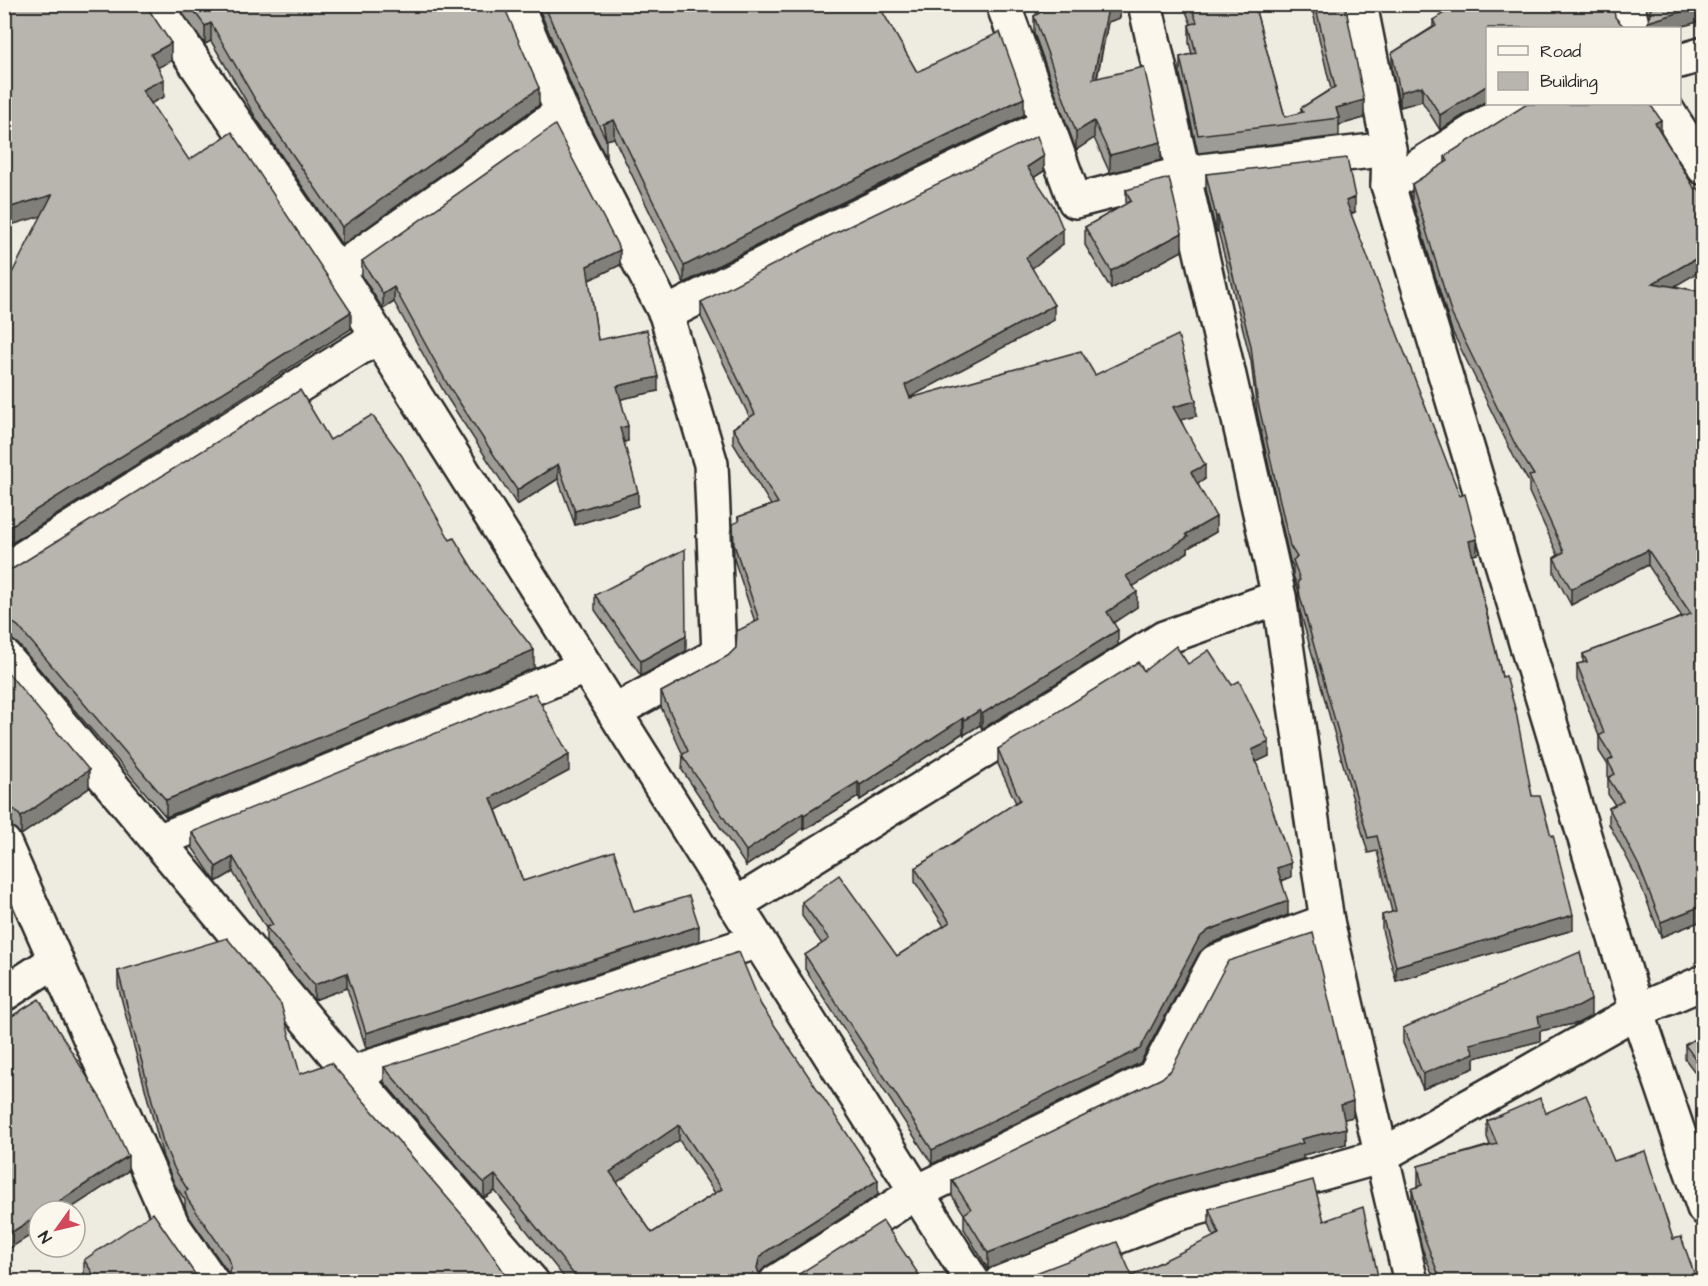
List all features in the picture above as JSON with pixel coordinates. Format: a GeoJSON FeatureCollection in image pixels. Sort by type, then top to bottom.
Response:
{"type":"FeatureCollection","features":[{"type":"Feature","properties":{"kind":"street"},"geometry":{"type":"LineString","coordinates":[[155,4],[337,271],[973,1281]]}},
{"type":"Feature","properties":{"kind":"street"},"geometry":{"type":"LineString","coordinates":[[516,4],[562,112],[666,314],[711,464],[719,654],[614,712]]}},
{"type":"Feature","properties":{"kind":"street"},"geometry":{"type":"LineString","coordinates":[[1003,4],[1075,201],[1184,172],[1389,149]]}},
{"type":"Feature","properties":{"kind":"street"},"geometry":{"type":"LineString","coordinates":[[1145,4],[1279,597],[1327,921],[1379,1157],[1410,1281]]}},
{"type":"Feature","properties":{"kind":"street"},"geometry":{"type":"LineString","coordinates":[[1360,4],[1389,149],[1388,185],[1637,1011],[1704,1208]]}},
{"type":"Feature","properties":{"kind":"street"},"geometry":{"type":"LineString","coordinates":[[1627,4],[1633,27]]}},
{"type":"Feature","properties":{"kind":"street"},"geometry":{"type":"LineString","coordinates":[[1681,61],[1704,54]]}},
{"type":"Feature","properties":{"kind":"street"},"geometry":{"type":"LineString","coordinates":[[1388,185],[1515,105]]}},
{"type":"Feature","properties":{"kind":"street"},"geometry":{"type":"LineString","coordinates":[[1665,105],[1704,168]]}},
{"type":"Feature","properties":{"kind":"street"},"geometry":{"type":"LineString","coordinates":[[337,271],[562,112]]}},
{"type":"Feature","properties":{"kind":"street"},"geometry":{"type":"LineString","coordinates":[[666,314],[827,231],[1047,124]]}},
{"type":"Feature","properties":{"kind":"street"},"geometry":{"type":"LineString","coordinates":[[4,570],[377,337]]}},
{"type":"Feature","properties":{"kind":"street"},"geometry":{"type":"LineString","coordinates":[[735,905],[1164,638],[1279,597]]}},
{"type":"Feature","properties":{"kind":"street"},"geometry":{"type":"LineString","coordinates":[[4,656],[351,1073],[532,1281]]}},
{"type":"Feature","properties":{"kind":"street"},"geometry":{"type":"LineString","coordinates":[[158,841],[585,667]]}},
{"type":"Feature","properties":{"kind":"street"},"geometry":{"type":"LineString","coordinates":[[4,843],[172,1224],[212,1281]]}},
{"type":"Feature","properties":{"kind":"street"},"geometry":{"type":"LineString","coordinates":[[776,1281],[917,1192],[1154,1077],[1215,962],[1327,921]]}},
{"type":"Feature","properties":{"kind":"street"},"geometry":{"type":"LineString","coordinates":[[351,1073],[758,941]]}},
{"type":"Feature","properties":{"kind":"street"},"geometry":{"type":"LineString","coordinates":[[4,994],[56,960]]}},
{"type":"Feature","properties":{"kind":"street"},"geometry":{"type":"LineString","coordinates":[[1001,1281],[1176,1214],[1379,1157],[1637,1011],[1704,982]]}},
{"type":"Feature","properties":{"kind":"building"},"geometry":{"type":"Polygon","coordinates":[[[4,4],[145,4],[171,43],[151,54],[164,79],[142,90],[189,160],[232,132],[351,312],[4,530],[4,279],[11,275],[52,195],[4,209],[4,4]]]}},
{"type":"Feature","properties":{"kind":"building"},"geometry":{"type":"Polygon","coordinates":[[[189,4],[503,4],[539,88],[342,227],[256,101],[211,23],[205,26],[189,4]]]}},
{"type":"Feature","properties":{"kind":"building"},"geometry":{"type":"Polygon","coordinates":[[[544,4],[878,4],[917,72],[1000,32],[1024,98],[818,197],[684,266],[614,120],[603,124],[606,139],[579,86],[544,4]]]}},
{"type":"Feature","properties":{"kind":"building"},"geometry":{"type":"Polygon","coordinates":[[[1040,4],[1109,4],[1093,79],[1144,67],[1161,142],[1110,155],[1094,121],[1076,132],[1034,16],[1043,11],[1040,4]]]}},
{"type":"Feature","properties":{"kind":"building"},"geometry":{"type":"Polygon","coordinates":[[[1190,4],[1254,4],[1285,117],[1303,112],[1301,108],[1335,87],[1315,4],[1345,4],[1364,100],[1336,108],[1339,118],[1198,135],[1180,57],[1196,53],[1189,25],[1197,22],[1190,4]]]}},
{"type":"Feature","properties":{"kind":"building"},"geometry":{"type":"Polygon","coordinates":[[[1458,4],[1613,4],[1615,17],[1624,27],[1486,27],[1486,86],[1440,115],[1422,86],[1400,92],[1392,53],[1436,26],[1433,20],[1458,4]]]}},
{"type":"Feature","properties":{"kind":"building"},"geometry":{"type":"Polygon","coordinates":[[[1650,4],[1704,4],[1704,5],[1648,22],[1650,4]]]}},
{"type":"Feature","properties":{"kind":"building"},"geometry":{"type":"Polygon","coordinates":[[[1525,105],[1651,105],[1661,120],[1655,123],[1695,189],[1698,188],[1704,196],[1704,254],[1653,283],[1704,292],[1704,403],[1702,404],[1704,408],[1704,905],[1661,922],[1639,866],[1609,808],[1623,801],[1608,778],[1615,774],[1608,761],[1613,758],[1599,736],[1604,733],[1577,664],[1587,662],[1583,654],[1691,614],[1648,550],[1571,589],[1554,558],[1564,552],[1529,476],[1534,475],[1516,446],[1452,315],[1412,184],[1448,161],[1445,156],[1525,105]]]}},
{"type":"Feature","properties":{"kind":"building"},"geometry":{"type":"Polygon","coordinates":[[[555,125],[620,250],[587,266],[598,340],[647,330],[658,377],[617,386],[628,426],[620,428],[638,492],[575,511],[558,464],[517,490],[448,385],[394,287],[383,294],[362,261],[555,125]]]}},
{"type":"Feature","properties":{"kind":"building"},"geometry":{"type":"Polygon","coordinates":[[[1037,136],[1044,156],[1027,167],[1053,205],[1063,229],[1026,258],[1054,305],[905,385],[910,398],[1081,351],[1095,375],[1178,335],[1196,401],[1173,407],[1205,465],[1191,472],[1216,517],[1186,534],[1188,537],[1126,576],[1137,592],[1107,612],[1118,630],[982,714],[980,710],[964,720],[963,718],[860,785],[858,782],[804,815],[803,813],[746,851],[682,755],[688,751],[661,692],[728,656],[736,648],[737,631],[759,620],[734,544],[733,524],[739,521],[738,517],[778,503],[733,428],[755,414],[701,302],[835,233],[1037,136]]]}},
{"type":"Feature","properties":{"kind":"building"},"geometry":{"type":"Polygon","coordinates":[[[1347,158],[1355,197],[1346,201],[1460,496],[1465,494],[1477,539],[1469,541],[1502,677],[1506,676],[1516,712],[1532,796],[1540,796],[1551,836],[1553,835],[1573,915],[1396,966],[1382,915],[1396,911],[1377,836],[1368,838],[1300,596],[1298,581],[1300,580],[1293,560],[1297,557],[1290,546],[1257,398],[1251,346],[1206,174],[1347,158]]]}},
{"type":"Feature","properties":{"kind":"building"},"geometry":{"type":"Polygon","coordinates":[[[1169,178],[1182,233],[1111,271],[1085,227],[1131,201],[1126,190],[1169,178]]]}},
{"type":"Feature","properties":{"kind":"building"},"geometry":{"type":"Polygon","coordinates":[[[300,390],[330,440],[372,415],[402,456],[450,540],[454,538],[480,581],[534,650],[166,800],[18,626],[4,620],[4,571],[14,568],[300,390]]]}},
{"type":"Feature","properties":{"kind":"building"},"geometry":{"type":"Polygon","coordinates":[[[685,549],[686,636],[641,661],[595,595],[685,549]]]}},
{"type":"Feature","properties":{"kind":"building"},"geometry":{"type":"Polygon","coordinates":[[[1176,646],[1188,664],[1209,650],[1232,685],[1239,681],[1269,742],[1252,750],[1291,863],[1277,868],[1288,901],[1209,930],[1199,938],[1140,1049],[932,1150],[805,955],[829,939],[802,902],[839,875],[897,956],[950,922],[915,868],[1020,800],[998,749],[1138,662],[1144,671],[1176,646]]]}},
{"type":"Feature","properties":{"kind":"building"},"geometry":{"type":"Polygon","coordinates":[[[4,668],[89,770],[21,817],[15,810],[4,807],[4,668]]]}},
{"type":"Feature","properties":{"kind":"building"},"geometry":{"type":"Polygon","coordinates":[[[535,693],[569,755],[491,798],[523,881],[614,851],[634,912],[689,896],[699,926],[366,1033],[347,973],[314,985],[266,927],[273,925],[233,857],[216,867],[192,832],[535,693]]]}},
{"type":"Feature","properties":{"kind":"building"},"geometry":{"type":"Polygon","coordinates":[[[1313,933],[1353,1101],[1341,1105],[1346,1128],[1301,1139],[1303,1143],[1169,1181],[988,1253],[964,1214],[971,1209],[952,1180],[1162,1078],[1171,1070],[1228,961],[1313,933]]]}},
{"type":"Feature","properties":{"kind":"building"},"geometry":{"type":"Polygon","coordinates":[[[227,938],[281,1004],[300,1074],[331,1063],[476,1231],[510,1281],[223,1281],[229,1275],[231,1266],[227,1256],[188,1200],[185,1192],[188,1190],[175,1170],[163,1142],[118,971],[227,938]]]}},
{"type":"Feature","properties":{"kind":"building"},"geometry":{"type":"Polygon","coordinates":[[[739,952],[761,1005],[878,1180],[765,1252],[759,1259],[757,1268],[765,1281],[588,1281],[584,1278],[579,1281],[495,1175],[484,1183],[384,1067],[739,952]],[[679,1125],[610,1172],[652,1233],[722,1189],[679,1125]]]}},
{"type":"Feature","properties":{"kind":"building"},"geometry":{"type":"Polygon","coordinates":[[[1580,952],[1591,1000],[1578,1007],[1538,1016],[1540,1026],[1470,1044],[1474,1053],[1423,1074],[1403,1028],[1580,952]]]}},
{"type":"Feature","properties":{"kind":"building"},"geometry":{"type":"Polygon","coordinates":[[[39,999],[106,1107],[128,1156],[63,1199],[27,1199],[27,1223],[4,1237],[4,1021],[39,999]]]}},
{"type":"Feature","properties":{"kind":"building"},"geometry":{"type":"Polygon","coordinates":[[[1704,1033],[1704,1070],[1685,1045],[1704,1033]]]}},
{"type":"Feature","properties":{"kind":"building"},"geometry":{"type":"Polygon","coordinates":[[[1586,1095],[1614,1161],[1645,1151],[1673,1239],[1681,1237],[1697,1281],[1441,1281],[1422,1231],[1412,1189],[1422,1185],[1418,1166],[1497,1144],[1487,1121],[1540,1098],[1546,1113],[1586,1095]]]}},
{"type":"Feature","properties":{"kind":"building"},"geometry":{"type":"Polygon","coordinates":[[[1313,1180],[1324,1221],[1363,1207],[1379,1281],[1015,1281],[1117,1242],[1132,1276],[1219,1234],[1209,1209],[1313,1180]]]}},
{"type":"Feature","properties":{"kind":"building"},"geometry":{"type":"Polygon","coordinates":[[[153,1213],[201,1281],[98,1281],[84,1260],[153,1213]]]}},
{"type":"Feature","properties":{"kind":"building"},"geometry":{"type":"Polygon","coordinates":[[[883,1221],[923,1281],[788,1281],[883,1221]]]}}]}
